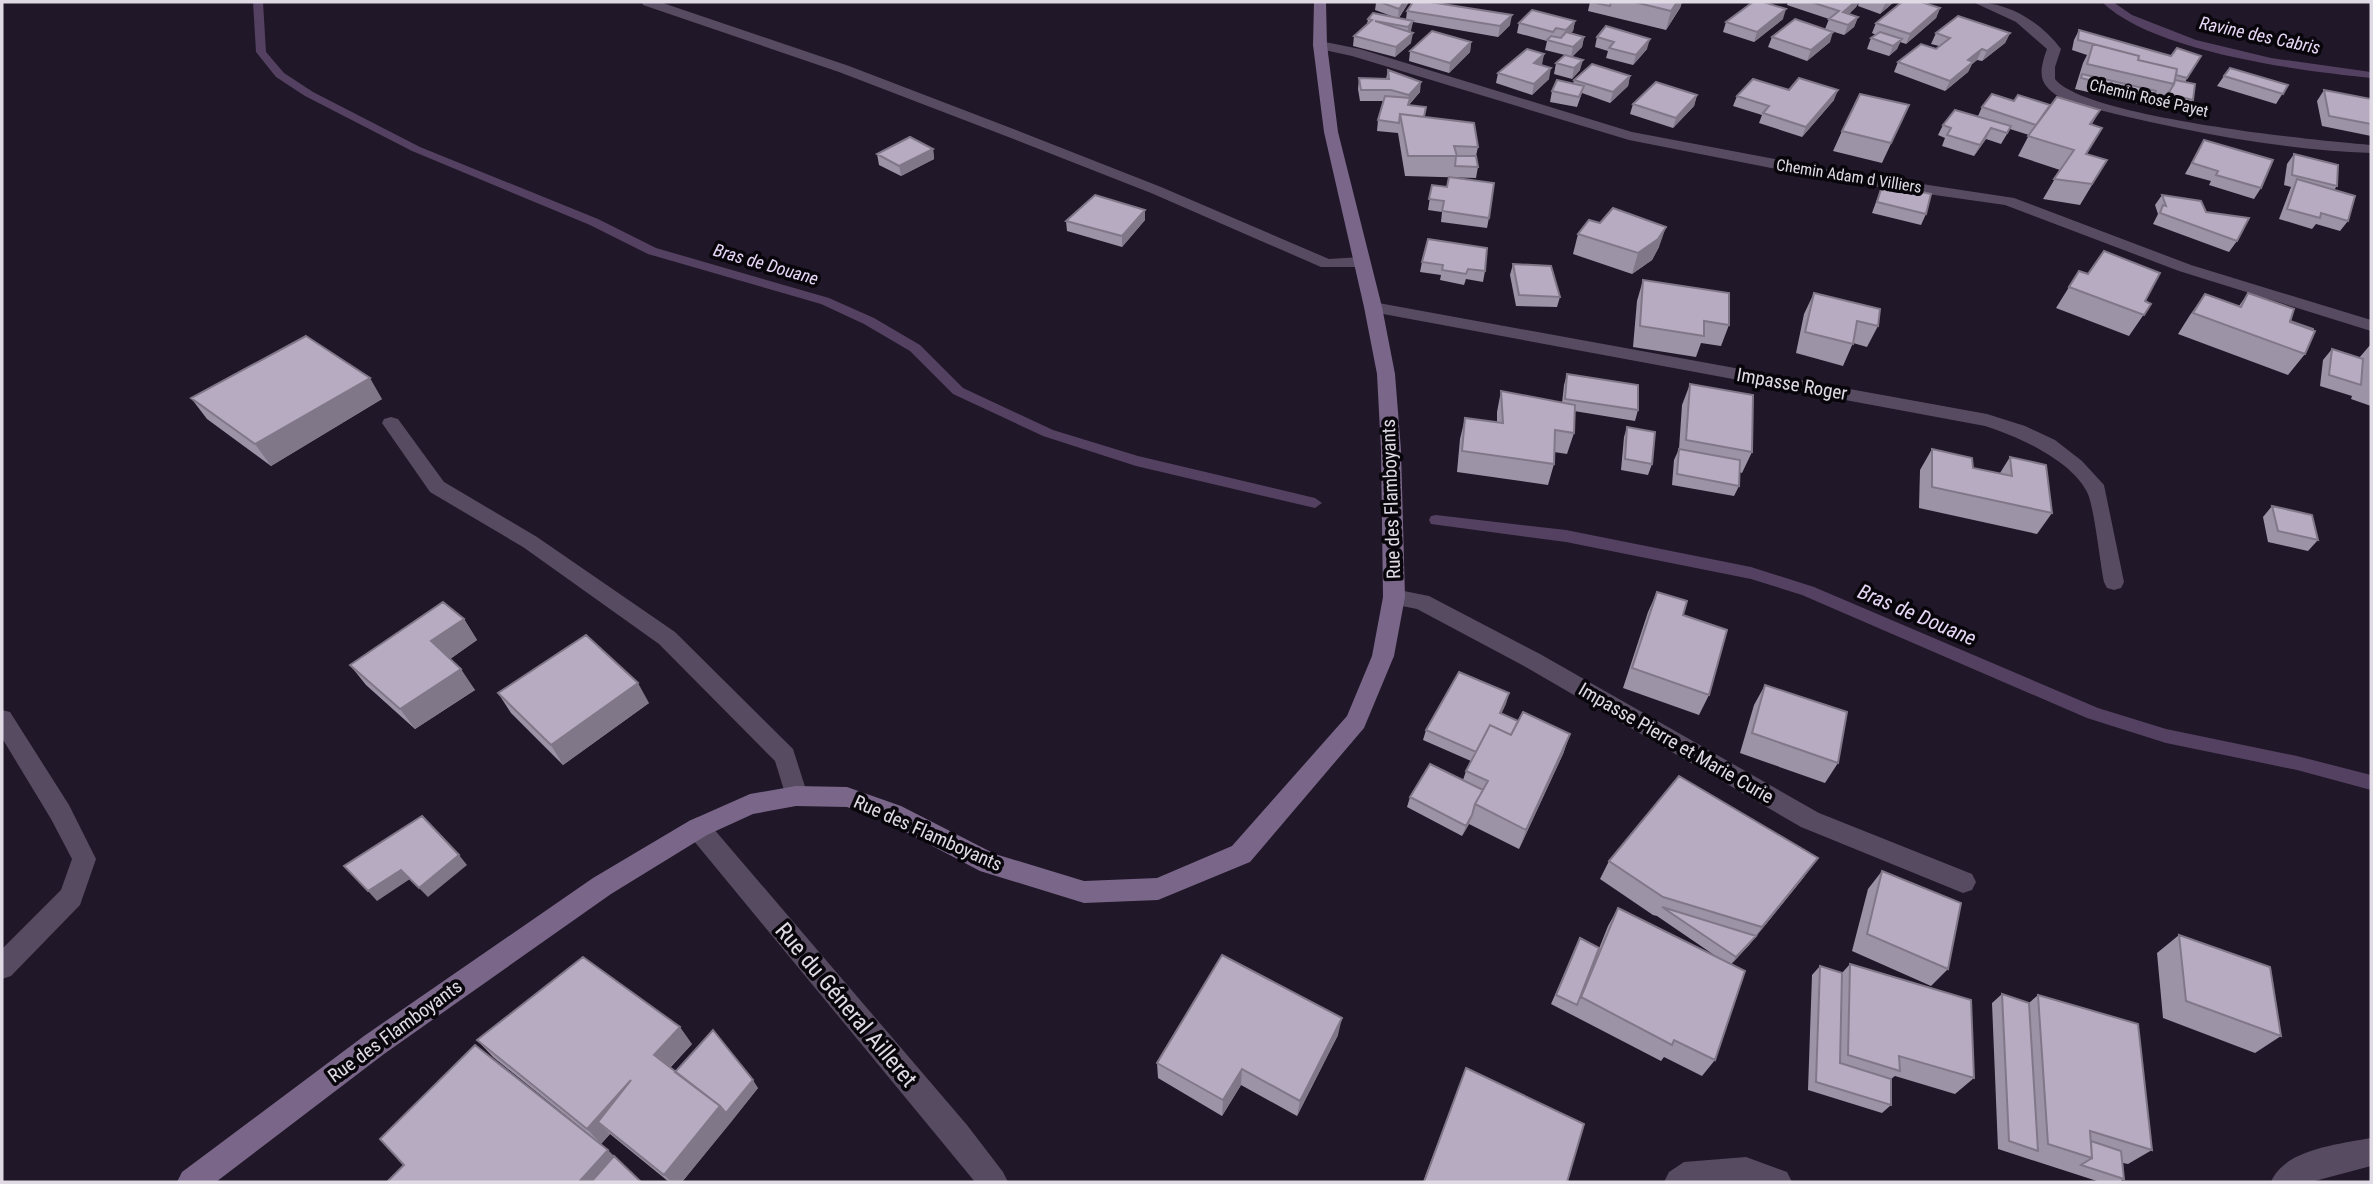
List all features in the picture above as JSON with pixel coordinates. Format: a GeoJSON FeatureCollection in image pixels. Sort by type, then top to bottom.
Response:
{"type":"FeatureCollection","features":[{"type":"Feature","properties":{"kind":"main road","name":"Rue des Flamboyants"},"geometry":{"type":"LineString","coordinates":[[192,1182],[374,1045],[602,886],[698,828],[750,804],[796,796],[847,797],[892,814],[989,863],[1084,892],[1158,889],[1241,854],[1356,721],[1383,656],[1394,597],[1391,450],[1386,374],[1373,306],[1331,132],[1320,44],[1320,2]]}},
{"type":"Feature","properties":{"kind":"street"},"geometry":{"type":"LineString","coordinates":[[648,2],[844,69],[993,125],[1156,190],[1327,264],[1361,262]]}},
{"type":"Feature","properties":{"kind":"street","name":"Chemin Rosé Payet"},"geometry":{"type":"LineString","coordinates":[[1979,2],[2025,21],[2042,34],[2053,49],[2045,71],[2048,80],[2056,90],[2073,99],[2213,131],[2319,147],[2371,149]]}},
{"type":"Feature","properties":{"kind":"street","name":"Chemin Adam d Villiers"},"geometry":{"type":"LineString","coordinates":[[1320,44],[1355,52],[1629,136],[1843,177],[2008,201],[2185,268],[2371,326]]}},
{"type":"Feature","properties":{"kind":"street","name":"Impasse Roger"},"geometry":{"type":"LineString","coordinates":[[1373,306],[1987,420],[2018,430],[2048,444],[2075,466],[2097,490],[2114,582]]}},
{"type":"Feature","properties":{"kind":"street"},"geometry":{"type":"LineString","coordinates":[[391,423],[437,487],[530,542],[667,638],[785,756],[796,796]]}},
{"type":"Feature","properties":{"kind":"street","name":"Impasse Pierre et Marie Curie"},"geometry":{"type":"LineString","coordinates":[[1394,597],[1422,602],[1520,653],[1810,820],[1963,882]]}},
{"type":"Feature","properties":{"kind":"street"},"geometry":{"type":"LineString","coordinates":[[2,719],[60,811],[83,859],[71,897],[2,967]]}},
{"type":"Feature","properties":{"kind":"street","name":"Rue du Géneral Ailleret"},"geometry":{"type":"LineString","coordinates":[[698,828],[957,1135],[993,1182]]}},
{"type":"Feature","properties":{"kind":"street"},"geometry":{"type":"LineString","coordinates":[[2286,1182],[2308,1167],[2371,1152]]}},
{"type":"Feature","properties":{"kind":"street"},"geometry":{"type":"LineString","coordinates":[[1678,1182],[1684,1177],[1745,1172],[1777,1182]]}},
{"type":"Feature","properties":{"kind":"building"},"geometry":{"type":"Polygon","coordinates":[[[1380,2],[1404,2],[1399,9],[1380,2]]]}},
{"type":"Feature","properties":{"kind":"building"},"geometry":{"type":"Polygon","coordinates":[[[1413,2],[1430,2],[1512,15],[1500,26],[1407,11],[1413,2]]]}},
{"type":"Feature","properties":{"kind":"building"},"geometry":{"type":"Polygon","coordinates":[[[1591,2],[1611,2],[1610,6],[1591,2]]]}},
{"type":"Feature","properties":{"kind":"building"},"geometry":{"type":"Polygon","coordinates":[[[1634,2],[1677,2],[1671,11],[1634,2]]]}},
{"type":"Feature","properties":{"kind":"building"},"geometry":{"type":"Polygon","coordinates":[[[1753,2],[1786,9],[1757,32],[1726,22],[1753,2]]]}},
{"type":"Feature","properties":{"kind":"building"},"geometry":{"type":"Polygon","coordinates":[[[1811,2],[1855,2],[1843,12],[1858,17],[1848,25],[1829,19],[1839,11],[1811,2]]]}},
{"type":"Feature","properties":{"kind":"building"},"geometry":{"type":"Polygon","coordinates":[[[1902,2],[1921,2],[1940,8],[1910,34],[1876,23],[1902,2]]]}},
{"type":"Feature","properties":{"kind":"building"},"geometry":{"type":"Polygon","coordinates":[[[1532,10],[1575,21],[1566,30],[1556,28],[1553,32],[1519,23],[1532,10]]]}},
{"type":"Feature","properties":{"kind":"building"},"geometry":{"type":"Polygon","coordinates":[[[1373,13],[1413,21],[1408,27],[1375,21],[1413,33],[1396,47],[1354,36],[1372,20],[1368,19],[1373,13]]]}},
{"type":"Feature","properties":{"kind":"building"},"geometry":{"type":"Polygon","coordinates":[[[1958,16],[2010,33],[1987,51],[1982,49],[1968,60],[1973,62],[1950,81],[1898,62],[1921,44],[1936,49],[1950,38],[1936,33],[1958,16]]]}},
{"type":"Feature","properties":{"kind":"building"},"geometry":{"type":"Polygon","coordinates":[[[1795,19],[1833,32],[1811,50],[1772,37],[1795,19]]]}},
{"type":"Feature","properties":{"kind":"building"},"geometry":{"type":"Polygon","coordinates":[[[1606,26],[1650,39],[1636,55],[1609,48],[1614,42],[1597,37],[1606,26]]]}},
{"type":"Feature","properties":{"kind":"building"},"geometry":{"type":"Polygon","coordinates":[[[2079,30],[2171,56],[2177,48],[2201,56],[2187,78],[2176,75],[2177,69],[2138,60],[2139,56],[2078,40],[2079,30]]]}},
{"type":"Feature","properties":{"kind":"building"},"geometry":{"type":"Polygon","coordinates":[[[1432,31],[1471,42],[1450,63],[1410,51],[1432,31]]]}},
{"type":"Feature","properties":{"kind":"building"},"geometry":{"type":"Polygon","coordinates":[[[1566,32],[1584,37],[1573,47],[1547,40],[1551,36],[1561,38],[1566,32]]]}},
{"type":"Feature","properties":{"kind":"building"},"geometry":{"type":"Polygon","coordinates":[[[1880,32],[1902,39],[1893,46],[1871,38],[1880,32]]]}},
{"type":"Feature","properties":{"kind":"building"},"geometry":{"type":"Polygon","coordinates":[[[2093,44],[2139,56],[2138,60],[2177,69],[2174,84],[2087,64],[2093,44]]]}},
{"type":"Feature","properties":{"kind":"building"},"geometry":{"type":"Polygon","coordinates":[[[1527,49],[1544,54],[1534,63],[1551,68],[1534,84],[1498,73],[1527,49]]]}},
{"type":"Feature","properties":{"kind":"building"},"geometry":{"type":"Polygon","coordinates":[[[1565,55],[1583,60],[1574,68],[1556,63],[1565,55]]]}},
{"type":"Feature","properties":{"kind":"building"},"geometry":{"type":"Polygon","coordinates":[[[1592,64],[1630,76],[1613,92],[1574,80],[1592,64]]]}},
{"type":"Feature","properties":{"kind":"building"},"geometry":{"type":"Polygon","coordinates":[[[2230,68],[2288,85],[2283,94],[2224,76],[2230,68]]]}},
{"type":"Feature","properties":{"kind":"building"},"geometry":{"type":"Polygon","coordinates":[[[1388,70],[1421,82],[1409,95],[1391,90],[1361,90],[1359,78],[1389,79],[1388,70]]]}},
{"type":"Feature","properties":{"kind":"building"},"geometry":{"type":"Polygon","coordinates":[[[2082,74],[2156,91],[2154,96],[2081,78],[2082,74]]]}},
{"type":"Feature","properties":{"kind":"building"},"geometry":{"type":"Polygon","coordinates":[[[1799,78],[1838,90],[1806,127],[1763,113],[1769,106],[1737,96],[1753,79],[1789,90],[1799,78]]]}},
{"type":"Feature","properties":{"kind":"building"},"geometry":{"type":"Polygon","coordinates":[[[1557,80],[1584,86],[1579,97],[1552,91],[1557,80]]]}},
{"type":"Feature","properties":{"kind":"building"},"geometry":{"type":"Polygon","coordinates":[[[2175,80],[2195,84],[2193,100],[2168,94],[2175,80]]]}},
{"type":"Feature","properties":{"kind":"building"},"geometry":{"type":"Polygon","coordinates":[[[1656,82],[1697,95],[1676,118],[1633,104],[1656,82]]]}},
{"type":"Feature","properties":{"kind":"building"},"geometry":{"type":"Polygon","coordinates":[[[2324,90],[2371,99],[2371,124],[2329,116],[2324,90]]]}},
{"type":"Feature","properties":{"kind":"building"},"geometry":{"type":"Polygon","coordinates":[[[1860,94],[1909,105],[1891,143],[1842,131],[1860,94]]]}},
{"type":"Feature","properties":{"kind":"building"},"geometry":{"type":"Polygon","coordinates":[[[1992,94],[2014,101],[2018,95],[2050,105],[2036,125],[1982,107],[1992,94]]]}},
{"type":"Feature","properties":{"kind":"building"},"geometry":{"type":"Polygon","coordinates":[[[1385,96],[1410,98],[1408,105],[1426,107],[1424,117],[1400,114],[1399,123],[1378,120],[1385,96]]]}},
{"type":"Feature","properties":{"kind":"building"},"geometry":{"type":"Polygon","coordinates":[[[2057,97],[2100,110],[2090,124],[2102,128],[2086,154],[2107,160],[2092,184],[2054,179],[2074,150],[2028,136],[2057,97]]]}},
{"type":"Feature","properties":{"kind":"building"},"geometry":{"type":"Polygon","coordinates":[[[1955,110],[2011,126],[2007,133],[1991,128],[1980,145],[1947,135],[1951,128],[1943,125],[1955,110]]]}},
{"type":"Feature","properties":{"kind":"building"},"geometry":{"type":"Polygon","coordinates":[[[1400,114],[1474,123],[1478,147],[1454,146],[1457,156],[1408,156],[1400,114]]]}},
{"type":"Feature","properties":{"kind":"building"},"geometry":{"type":"Polygon","coordinates":[[[910,137],[933,149],[899,166],[877,154],[910,137]]]}},
{"type":"Feature","properties":{"kind":"building"},"geometry":{"type":"Polygon","coordinates":[[[2204,140],[2273,160],[2261,188],[2216,175],[2218,171],[2192,163],[2204,140]]]}},
{"type":"Feature","properties":{"kind":"building"},"geometry":{"type":"Polygon","coordinates":[[[2294,154],[2338,165],[2337,186],[2292,175],[2294,154]]]}},
{"type":"Feature","properties":{"kind":"building"},"geometry":{"type":"Polygon","coordinates":[[[1456,156],[1476,156],[1478,167],[1455,166],[1456,156]]]}},
{"type":"Feature","properties":{"kind":"building"},"geometry":{"type":"Polygon","coordinates":[[[1449,177],[1494,183],[1489,218],[1442,211],[1444,201],[1429,199],[1432,185],[1447,187],[1449,177]]]}},
{"type":"Feature","properties":{"kind":"building"},"geometry":{"type":"Polygon","coordinates":[[[2297,179],[2355,196],[2348,221],[2321,213],[2320,218],[2287,209],[2297,179]]]}},
{"type":"Feature","properties":{"kind":"building"},"geometry":{"type":"Polygon","coordinates":[[[1883,183],[1931,194],[1926,214],[1877,202],[1883,183]]]}},
{"type":"Feature","properties":{"kind":"building"},"geometry":{"type":"Polygon","coordinates":[[[1095,195],[1145,210],[1122,236],[1066,221],[1095,195]]]}},
{"type":"Feature","properties":{"kind":"building"},"geometry":{"type":"Polygon","coordinates":[[[2162,195],[2201,201],[2206,212],[2249,218],[2237,241],[2160,213],[2163,205],[2166,206],[2162,195]]]}},
{"type":"Feature","properties":{"kind":"building"},"geometry":{"type":"Polygon","coordinates":[[[1613,208],[1666,227],[1658,239],[1638,253],[1578,234],[1589,220],[1600,223],[1613,208]]]}},
{"type":"Feature","properties":{"kind":"building"},"geometry":{"type":"Polygon","coordinates":[[[1428,239],[1487,248],[1485,271],[1468,269],[1466,274],[1442,270],[1443,265],[1422,262],[1428,239]]]}},
{"type":"Feature","properties":{"kind":"building"},"geometry":{"type":"Polygon","coordinates":[[[2104,251],[2160,273],[2145,301],[2151,304],[2144,315],[2069,287],[2079,271],[2088,274],[2104,251]]]}},
{"type":"Feature","properties":{"kind":"building"},"geometry":{"type":"Polygon","coordinates":[[[1513,264],[1551,266],[1560,297],[1519,295],[1513,264]]]}},
{"type":"Feature","properties":{"kind":"building"},"geometry":{"type":"Polygon","coordinates":[[[1643,280],[1729,293],[1729,325],[1704,321],[1704,336],[1640,326],[1643,280]]]}},
{"type":"Feature","properties":{"kind":"building"},"geometry":{"type":"Polygon","coordinates":[[[1814,293],[1880,309],[1878,326],[1857,321],[1853,344],[1805,332],[1814,293]]]}},
{"type":"Feature","properties":{"kind":"building"},"geometry":{"type":"Polygon","coordinates":[[[2248,293],[2294,309],[2290,322],[2315,331],[2305,354],[2193,313],[2205,294],[2241,307],[2248,293]]]}},
{"type":"Feature","properties":{"kind":"building"},"geometry":{"type":"Polygon","coordinates":[[[306,336],[370,378],[255,444],[191,398],[306,336]]]}},
{"type":"Feature","properties":{"kind":"building"},"geometry":{"type":"Polygon","coordinates":[[[2332,349],[2363,359],[2361,385],[2329,375],[2332,349]]]}},
{"type":"Feature","properties":{"kind":"building"},"geometry":{"type":"Polygon","coordinates":[[[1567,374],[1638,385],[1638,410],[1565,399],[1567,374]]]}},
{"type":"Feature","properties":{"kind":"building"},"geometry":{"type":"Polygon","coordinates":[[[1690,384],[1753,395],[1752,452],[1686,440],[1690,384]]]}},
{"type":"Feature","properties":{"kind":"building"},"geometry":{"type":"Polygon","coordinates":[[[1501,391],[1575,405],[1574,433],[1555,430],[1554,464],[1462,451],[1465,418],[1503,423],[1501,391]]]}},
{"type":"Feature","properties":{"kind":"building"},"geometry":{"type":"Polygon","coordinates":[[[1627,427],[1655,432],[1652,464],[1625,459],[1627,427]]]}},
{"type":"Feature","properties":{"kind":"building"},"geometry":{"type":"Polygon","coordinates":[[[1679,449],[1740,460],[1739,486],[1677,474],[1679,449]]]}},
{"type":"Feature","properties":{"kind":"building"},"geometry":{"type":"Polygon","coordinates":[[[1932,449],[1972,458],[1973,468],[2012,476],[2010,457],[2046,465],[2052,513],[1932,487],[1932,449]]]}},
{"type":"Feature","properties":{"kind":"building"},"geometry":{"type":"Polygon","coordinates":[[[2272,506],[2312,515],[2318,540],[2278,531],[2272,506]]]}},
{"type":"Feature","properties":{"kind":"building"},"geometry":{"type":"Polygon","coordinates":[[[1657,592],[1687,601],[1683,615],[1727,630],[1709,695],[1632,668],[1657,592]]]}},
{"type":"Feature","properties":{"kind":"building"},"geometry":{"type":"Polygon","coordinates":[[[443,602],[464,619],[431,641],[461,669],[400,709],[350,665],[443,602]]]}},
{"type":"Feature","properties":{"kind":"building"},"geometry":{"type":"Polygon","coordinates":[[[586,635],[638,683],[551,745],[498,693],[586,635]]]}},
{"type":"Feature","properties":{"kind":"building"},"geometry":{"type":"Polygon","coordinates":[[[1459,672],[1509,693],[1500,713],[1518,721],[1511,735],[1490,725],[1476,752],[1426,730],[1459,672]]]}},
{"type":"Feature","properties":{"kind":"building"},"geometry":{"type":"Polygon","coordinates":[[[1765,685],[1847,712],[1838,763],[1752,733],[1765,685]]]}},
{"type":"Feature","properties":{"kind":"building"},"geometry":{"type":"Polygon","coordinates":[[[1523,712],[1570,734],[1526,830],[1475,804],[1488,781],[1466,771],[1490,725],[1511,735],[1523,712]]]}},
{"type":"Feature","properties":{"kind":"building"},"geometry":{"type":"Polygon","coordinates":[[[1430,764],[1483,790],[1466,826],[1410,797],[1430,764]]]}},
{"type":"Feature","properties":{"kind":"building"},"geometry":{"type":"Polygon","coordinates":[[[1679,776],[1818,858],[1762,927],[1663,897],[1609,861],[1679,776]]]}},
{"type":"Feature","properties":{"kind":"building"},"geometry":{"type":"Polygon","coordinates":[[[422,816],[459,855],[419,888],[401,870],[368,891],[344,866],[422,816]]]}},
{"type":"Feature","properties":{"kind":"building"},"geometry":{"type":"Polygon","coordinates":[[[1882,871],[1961,903],[1948,969],[1867,934],[1882,871]]]}},
{"type":"Feature","properties":{"kind":"building"},"geometry":{"type":"Polygon","coordinates":[[[1662,907],[1756,936],[1736,957],[1662,907]]]}},
{"type":"Feature","properties":{"kind":"building"},"geometry":{"type":"Polygon","coordinates":[[[1618,908],[1745,971],[1715,1060],[1674,1040],[1672,1045],[1581,997],[1618,908]]]}},
{"type":"Feature","properties":{"kind":"building"},"geometry":{"type":"Polygon","coordinates":[[[2179,935],[2270,967],[2281,1036],[2186,1001],[2179,935]]]}},
{"type":"Feature","properties":{"kind":"building"},"geometry":{"type":"Polygon","coordinates":[[[1580,938],[1599,948],[1577,1005],[1556,995],[1580,938]]]}},
{"type":"Feature","properties":{"kind":"building"},"geometry":{"type":"Polygon","coordinates":[[[1222,955],[1342,1018],[1300,1101],[1242,1069],[1223,1100],[1157,1063],[1222,955]]]}},
{"type":"Feature","properties":{"kind":"building"},"geometry":{"type":"Polygon","coordinates":[[[583,957],[680,1027],[654,1055],[720,1106],[664,1175],[598,1122],[631,1080],[587,1129],[477,1040],[583,957]]]}},
{"type":"Feature","properties":{"kind":"building"},"geometry":{"type":"Polygon","coordinates":[[[1850,964],[1971,1000],[1974,1078],[1899,1056],[1900,1071],[1848,1055],[1850,964]]]}},
{"type":"Feature","properties":{"kind":"building"},"geometry":{"type":"Polygon","coordinates":[[[1820,966],[1842,973],[1840,1063],[1891,1079],[1891,1105],[1816,1082],[1820,966]]]}},
{"type":"Feature","properties":{"kind":"building"},"geometry":{"type":"Polygon","coordinates":[[[2002,994],[2029,1003],[2038,1151],[2009,1141],[2002,994]]]}},
{"type":"Feature","properties":{"kind":"building"},"geometry":{"type":"Polygon","coordinates":[[[2038,995],[2138,1024],[2152,1150],[2090,1131],[2092,1158],[2048,1144],[2038,995]]]}},
{"type":"Feature","properties":{"kind":"building"},"geometry":{"type":"Polygon","coordinates":[[[713,1030],[753,1080],[726,1113],[675,1072],[713,1030]]]}},
{"type":"Feature","properties":{"kind":"building"},"geometry":{"type":"Polygon","coordinates":[[[475,1045],[608,1150],[579,1182],[387,1182],[404,1165],[380,1139],[475,1045]]]}},
{"type":"Feature","properties":{"kind":"building"},"geometry":{"type":"Polygon","coordinates":[[[1466,1068],[1584,1124],[1567,1182],[1424,1182],[1466,1068]]]}},
{"type":"Feature","properties":{"kind":"building"},"geometry":{"type":"Polygon","coordinates":[[[2091,1141],[2121,1151],[2124,1179],[2081,1165],[2092,1158],[2091,1141]]]}},
{"type":"Feature","properties":{"kind":"building"},"geometry":{"type":"Polygon","coordinates":[[[614,1156],[641,1182],[591,1182],[614,1156]]]}},
{"type":"Feature","properties":{"kind":"waterway","name":"Bras de Douane"},"geometry":{"type":"LineString","coordinates":[[258,2],[261,52],[280,75],[309,94],[416,149],[594,222],[652,251],[825,301],[869,321],[915,348],[958,391],[1048,433],[1136,461],[1315,503]]}},
{"type":"Feature","properties":{"kind":"waterway","name":"Ravine des Cabris"},"geometry":{"type":"LineString","coordinates":[[2107,2],[2128,17],[2158,31],[2193,42],[2271,61],[2371,75]]}},
{"type":"Feature","properties":{"kind":"waterway","name":"Bras de Douane"},"geometry":{"type":"LineString","coordinates":[[1436,520],[1566,536],[1751,573],[1808,591],[2093,713],[2166,736],[2297,763],[2371,783]]}}]}
